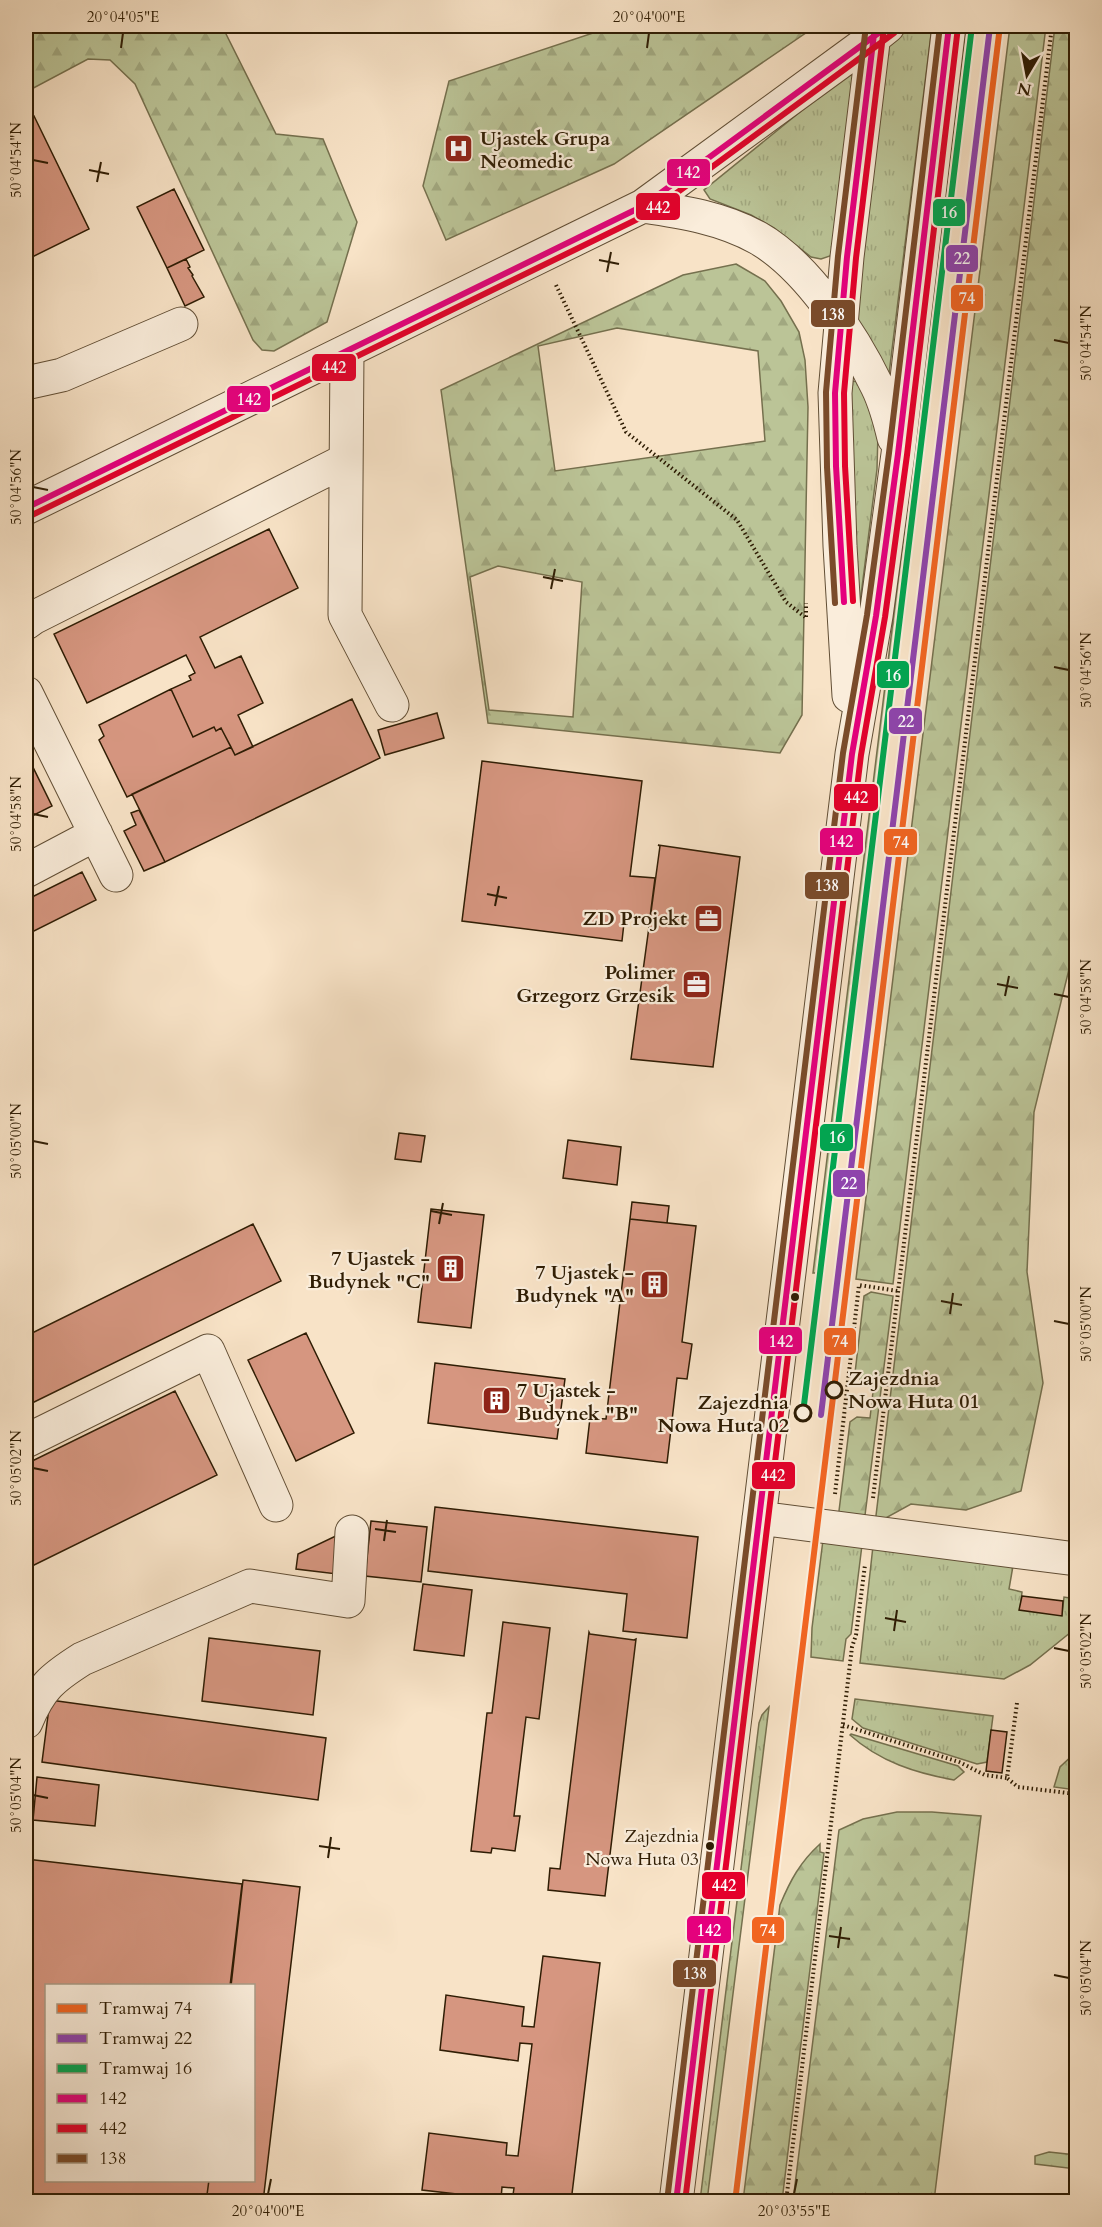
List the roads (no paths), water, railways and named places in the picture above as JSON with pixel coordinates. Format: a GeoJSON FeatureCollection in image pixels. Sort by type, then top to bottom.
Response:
{"type":"FeatureCollection","features":[{"type":"Feature","properties":{"kind":"street"},"geometry":{"type":"LineString","coordinates":[[676,2202],[852,754],[876,616],[898,454],[949,26]]}},
{"type":"Feature","properties":{"kind":"street"},"geometry":{"type":"LineString","coordinates":[[852,754],[836,466],[835,393],[840,324],[879,30]]}},
{"type":"Feature","properties":{"kind":"street"},"geometry":{"type":"LineString","coordinates":[[26,508],[643,206],[879,30]]}},
{"type":"Feature","properties":{"kind":"street"},"geometry":{"type":"LineString","coordinates":[[643,206],[692,214],[722,222],[756,237],[786,259],[816,291],[840,324],[878,387],[898,454]]}},
{"type":"Feature","properties":{"kind":"street"},"geometry":{"type":"LineString","coordinates":[[26,383],[63,375],[181,324]]}},
{"type":"Feature","properties":{"kind":"street"},"geometry":{"type":"LineString","coordinates":[[347,352],[345,615],[392,705]]}},
{"type":"Feature","properties":{"kind":"street"},"geometry":{"type":"LineString","coordinates":[[26,623],[346,460]]}},
{"type":"Feature","properties":{"kind":"street"},"geometry":{"type":"LineString","coordinates":[[26,693],[116,875]]}},
{"type":"Feature","properties":{"kind":"street"},"geometry":{"type":"LineString","coordinates":[[26,871],[96,834]]}},
{"type":"Feature","properties":{"kind":"street"},"geometry":{"type":"LineString","coordinates":[[26,1442],[208,1351],[276,1505]]}},
{"type":"Feature","properties":{"kind":"street"},"geometry":{"type":"LineString","coordinates":[[759,1518],[1077,1559]]}},
{"type":"Feature","properties":{"kind":"street"},"geometry":{"type":"LineString","coordinates":[[26,1722],[37,1697],[58,1674],[82,1659],[250,1586],[348,1601],[352,1532]]}},
{"type":"Feature","properties":{"kind":"tram line","name":"16"},"geometry":{"type":"LineString","coordinates":[[803,1413],[972,26]]}},
{"type":"Feature","properties":{"kind":"tram line","name":"74"},"geometry":{"type":"LineString","coordinates":[[735,2202],[1000,26]]}},
{"type":"Feature","properties":{"kind":"tram line","name":"22"},"geometry":{"type":"LineString","coordinates":[[821,1415],[990,27]]}},
{"type":"Feature","properties":{"kind":"place","name":"Ujastek Grupa Neomedic"},"geometry":{"type":"Point","coordinates":[459,149]}},
{"type":"Feature","properties":{"kind":"place","name":"ZD Projekt"},"geometry":{"type":"Point","coordinates":[708,918]}},
{"type":"Feature","properties":{"kind":"place","name":"Polimer Grzegorz Grzesik"},"geometry":{"type":"Point","coordinates":[696,984]}},
{"type":"Feature","properties":{"kind":"place","name":"7 Ujastek - Budynek \"C\""},"geometry":{"type":"Point","coordinates":[451,1269]}},
{"type":"Feature","properties":{"kind":"place","name":"7 Ujastek - Budynek \"A\""},"geometry":{"type":"Point","coordinates":[655,1284]}},
{"type":"Feature","properties":{"kind":"place","name":"Zajezdnia Nowa Huta 01"},"geometry":{"type":"Point","coordinates":[834,1390]}},
{"type":"Feature","properties":{"kind":"place","name":"7 Ujastek - Budynek \"B\""},"geometry":{"type":"Point","coordinates":[496,1401]}},
{"type":"Feature","properties":{"kind":"place","name":"Zajezdnia Nowa Huta 02"},"geometry":{"type":"Point","coordinates":[803,1413]}},
{"type":"Feature","properties":{"kind":"place","name":"Zajezdnia Nowa Huta 03"},"geometry":{"type":"Point","coordinates":[710,1846]}}]}
